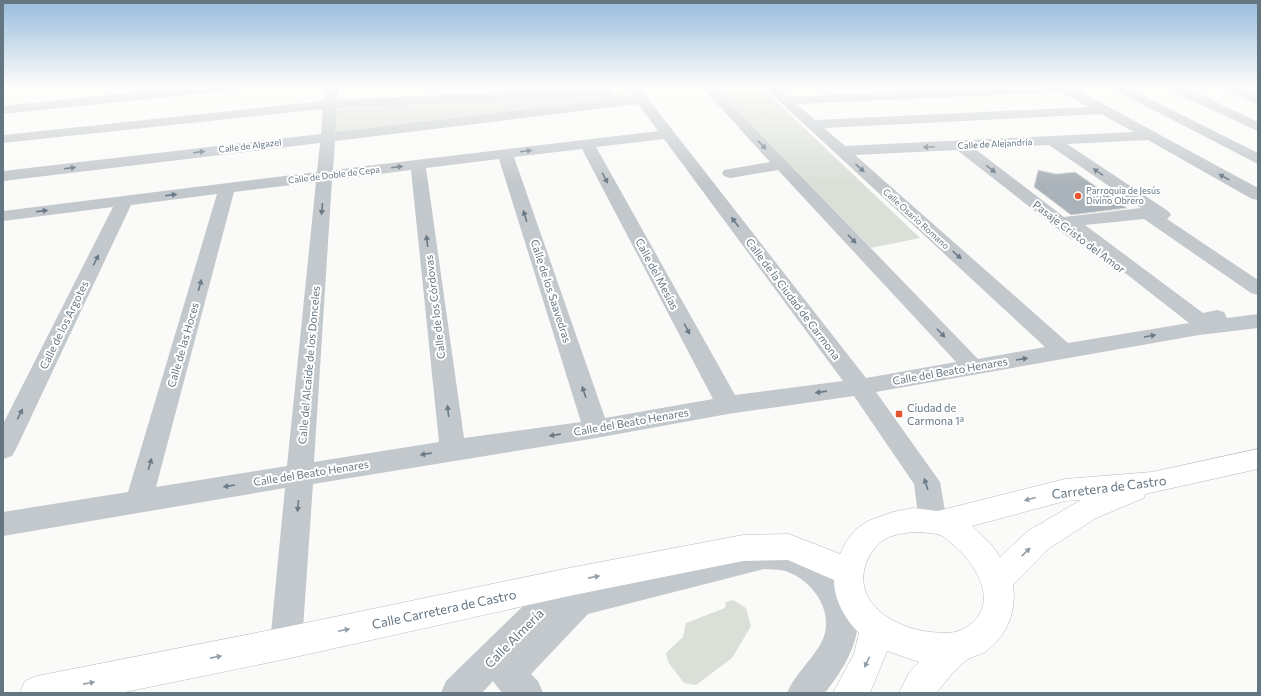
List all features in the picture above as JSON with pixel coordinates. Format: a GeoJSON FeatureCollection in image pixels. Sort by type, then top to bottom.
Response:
{"type":"FeatureCollection","features":[{"type":"Feature","properties":{"kind":"main road","name":"Carretera de Castro"},"geometry":{"type":"LineString","coordinates":[[936,523],[1065,490],[1152,483],[1258,459]]}},
{"type":"Feature","properties":{"kind":"main road"},"geometry":{"type":"LineString","coordinates":[[998,579],[1038,540],[1086,510],[1152,483]]}},
{"type":"Feature","properties":{"kind":"main road"},"geometry":{"type":"LineString","coordinates":[[913,520],[936,523],[953,528],[970,540],[987,558],[998,579],[999,596],[996,613],[986,632],[971,642],[953,649],[930,648],[909,644],[876,628],[857,606],[851,593],[849,572],[852,557],[861,542],[874,532],[892,524],[913,520]]}},
{"type":"Feature","properties":{"kind":"main road","name":"Calle Carretera de Castro"},"geometry":{"type":"LineString","coordinates":[[37,693],[286,643],[569,582],[750,548],[790,547],[849,572]]}},
{"type":"Feature","properties":{"kind":"main road"},"geometry":{"type":"LineString","coordinates":[[850,693],[857,684],[874,648],[876,628]]}},
{"type":"Feature","properties":{"kind":"main road"},"geometry":{"type":"LineString","coordinates":[[916,693],[921,685],[953,649]]}},
{"type":"Feature","properties":{"kind":"street"},"geometry":{"type":"LineString","coordinates":[[3,139],[156,118]]}},
{"type":"Feature","properties":{"kind":"street","name":"Calle del Alcaide de los Donceles"},"geometry":{"type":"LineString","coordinates":[[286,643],[329,118]]}},
{"type":"Feature","properties":{"kind":"street","name":"Calle de Algazel"},"geometry":{"type":"LineString","coordinates":[[3,176],[327,137],[454,118]]}},
{"type":"Feature","properties":{"kind":"street","name":"Calle de la Ciudad de Carmona"},"geometry":{"type":"LineString","coordinates":[[655,118],[860,387],[927,482],[936,523]]}},
{"type":"Feature","properties":{"kind":"street"},"geometry":{"type":"LineString","coordinates":[[737,118],[973,367]]}},
{"type":"Feature","properties":{"kind":"street","name":"Calle Osario Romano"},"geometry":{"type":"LineString","coordinates":[[805,118],[1064,352]]}},
{"type":"Feature","properties":{"kind":"street"},"geometry":{"type":"LineString","coordinates":[[811,124],[927,118]]}},
{"type":"Feature","properties":{"kind":"street"},"geometry":{"type":"LineString","coordinates":[[1119,118],[1258,195]]}},
{"type":"Feature","properties":{"kind":"street"},"geometry":{"type":"LineString","coordinates":[[1178,118],[1258,159]]}},
{"type":"Feature","properties":{"kind":"street"},"geometry":{"type":"LineString","coordinates":[[1240,118],[1258,127]]}},
{"type":"Feature","properties":{"kind":"street","name":"Calle de Doble de Cepa"},"geometry":{"type":"LineString","coordinates":[[10,215],[666,134]]}},
{"type":"Feature","properties":{"kind":"street","name":"Calle de Alejandría"},"geometry":{"type":"LineString","coordinates":[[841,151],[1150,136]]}},
{"type":"Feature","properties":{"kind":"street"},"geometry":{"type":"LineString","coordinates":[[1052,141],[1258,279]]}},
{"type":"Feature","properties":{"kind":"street","name":"Calle del Mesías"},"geometry":{"type":"LineString","coordinates":[[586,144],[728,405]]}},
{"type":"Feature","properties":{"kind":"street","name":"Pasaje Cristo del Amor"},"geometry":{"type":"LineString","coordinates":[[960,145],[1199,328]]}},
{"type":"Feature","properties":{"kind":"street","name":"Calle de los Saavedras"},"geometry":{"type":"LineString","coordinates":[[505,154],[596,429]]}},
{"type":"Feature","properties":{"kind":"street","name":"Calle de los Córdovas"},"geometry":{"type":"LineString","coordinates":[[418,165],[452,450]]}},
{"type":"Feature","properties":{"kind":"street"},"geometry":{"type":"LineString","coordinates":[[730,173],[781,165]]}},
{"type":"Feature","properties":{"kind":"street","name":"Calle de las Hoces"},"geometry":{"type":"LineString","coordinates":[[139,501],[227,188]]}},
{"type":"Feature","properties":{"kind":"street","name":"Calle de los Argotes"},"geometry":{"type":"LineString","coordinates":[[3,449],[125,200]]}},
{"type":"Feature","properties":{"kind":"street"},"geometry":{"type":"LineString","coordinates":[[1257,319],[1199,320],[1069,221],[1147,213],[1258,289]]}},
{"type":"Feature","properties":{"kind":"street"},"geometry":{"type":"LineString","coordinates":[[3,233],[10,215]]}},
{"type":"Feature","properties":{"kind":"street","name":"Calle del Beato Henares"},"geometry":{"type":"LineString","coordinates":[[3,524],[452,450],[596,429],[728,405],[860,387],[1257,319]]}},
{"type":"Feature","properties":{"kind":"street"},"geometry":{"type":"LineString","coordinates":[[526,693],[507,674],[579,602],[764,556],[783,557],[807,566],[826,581],[839,603],[843,625],[836,646],[804,693]]}},
{"type":"Feature","properties":{"kind":"street","name":"Calle Almería"},"geometry":{"type":"LineString","coordinates":[[458,693],[569,582]]}},
{"type":"Feature","properties":{"kind":"shaded area"},"geometry":{"type":"Polygon","coordinates":[[[334,118],[469,118],[333,133],[334,118]]]}},
{"type":"Feature","properties":{"kind":"shaded area"},"geometry":{"type":"Polygon","coordinates":[[[745,118],[794,118],[920,238],[871,248],[745,118]]]}},
{"type":"Feature","properties":{"kind":"shaded area"},"geometry":{"type":"Polygon","coordinates":[[[733,600],[746,608],[751,626],[732,658],[696,685],[684,683],[668,662],[666,653],[683,637],[686,623],[725,608],[726,602],[733,600]]]}},
{"type":"Feature","properties":{"kind":"building","name":"Parroquia de Jesús Divino Obrero"},"geometry":{"type":"Polygon","coordinates":[[[1038,170],[1056,174],[1075,172],[1127,208],[1071,215],[1034,187],[1038,170]]]}},
{"type":"Feature","properties":{"kind":"place","name":"Parroquia de Jesús Divino Obrero"},"geometry":{"type":"Point","coordinates":[1078,196]}},
{"type":"Feature","properties":{"kind":"place","name":"Ciudad de Carmona 1ª"},"geometry":{"type":"Point","coordinates":[899,414]}}]}
